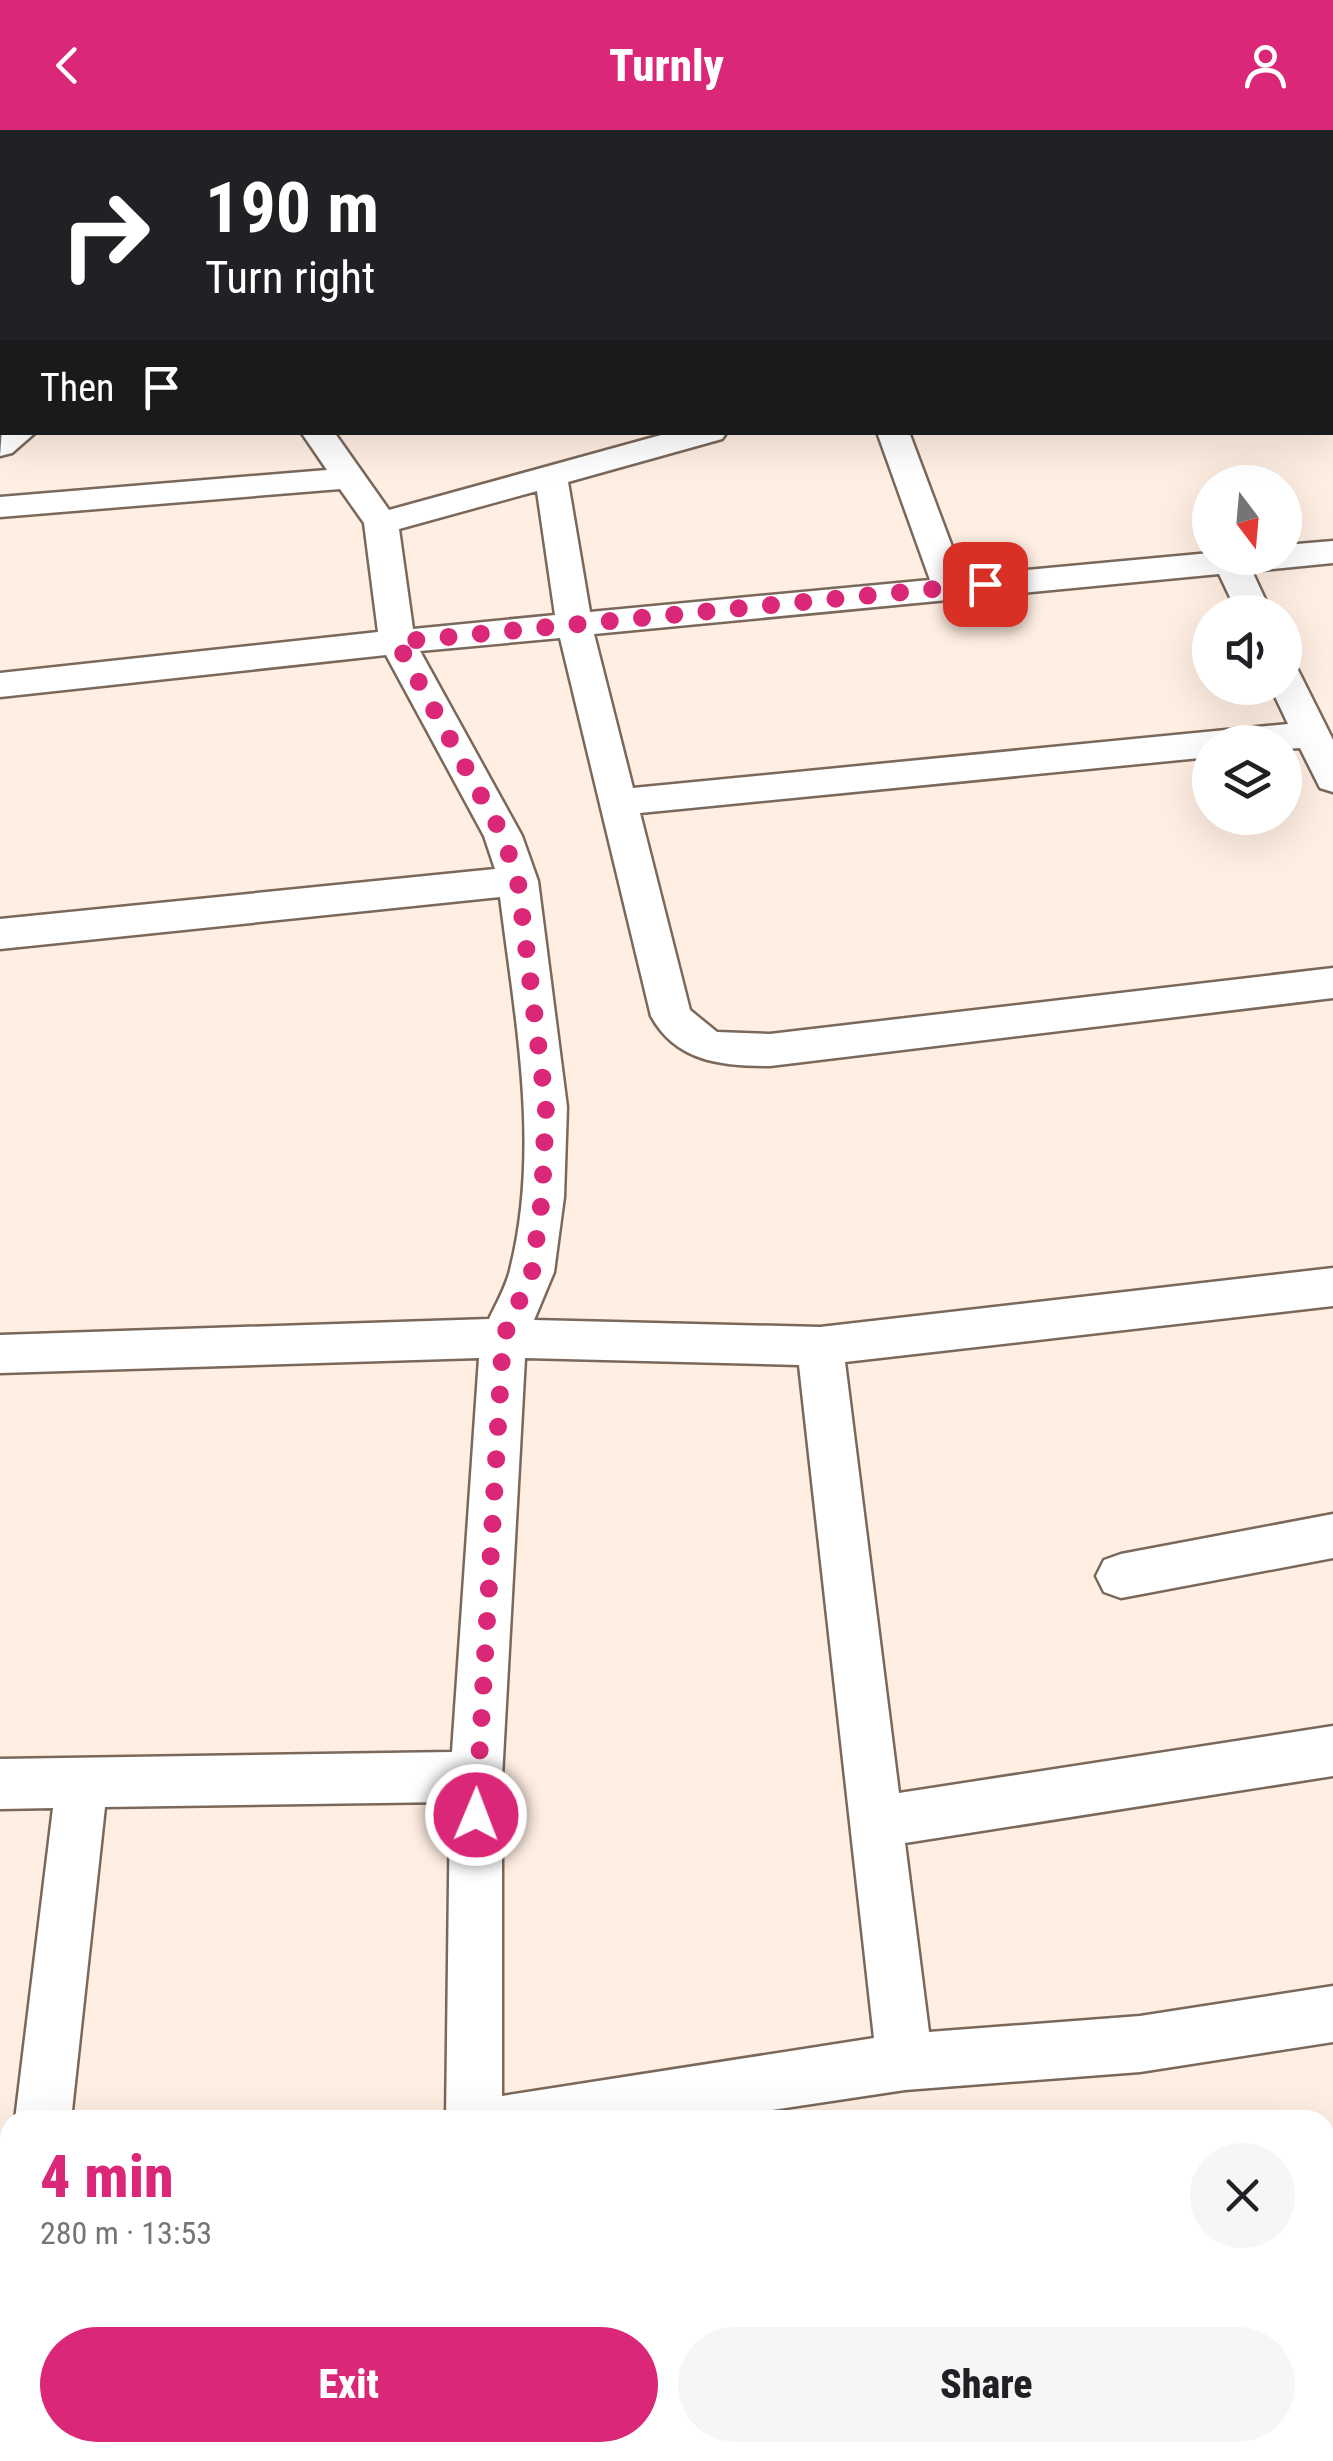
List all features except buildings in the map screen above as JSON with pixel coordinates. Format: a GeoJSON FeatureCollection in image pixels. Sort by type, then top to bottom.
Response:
{"type":"FeatureCollection","features":[{"type":"Feature","properties":{"kind":"street"},"geometry":{"type":"LineString","coordinates":[[320,435],[381,523],[397,642],[503,836],[518,882],[546,1107],[542,1198],[532,1272],[503,1338],[476,1777],[474,2110]]}},
{"type":"Feature","properties":{"kind":"street"},"geometry":{"type":"LineString","coordinates":[[381,523],[700,435]]}},
{"type":"Feature","properties":{"kind":"street"},"geometry":{"type":"LineString","coordinates":[[893,435],[950,588]]}},
{"type":"Feature","properties":{"kind":"street"},"geometry":{"type":"LineString","coordinates":[[551,476],[574,624],[670,1016],[686,1036],[716,1050],[770,1050],[1333,983]]}},
{"type":"Feature","properties":{"kind":"street"},"geometry":{"type":"LineString","coordinates":[[0,507],[352,478]]}},
{"type":"Feature","properties":{"kind":"street"},"geometry":{"type":"LineString","coordinates":[[1302,555],[1333,552]]}},
{"type":"Feature","properties":{"kind":"street"},"geometry":{"type":"LineString","coordinates":[[0,685],[574,624],[1192,566]]}},
{"type":"Feature","properties":{"kind":"street"},"geometry":{"type":"LineString","coordinates":[[1298,705],[1333,779]]}},
{"type":"Feature","properties":{"kind":"street"},"geometry":{"type":"LineString","coordinates":[[1302,735],[1312,734]]}},
{"type":"Feature","properties":{"kind":"street"},"geometry":{"type":"LineString","coordinates":[[620,802],[1192,746]]}},
{"type":"Feature","properties":{"kind":"street"},"geometry":{"type":"LineString","coordinates":[[0,934],[518,882]]}},
{"type":"Feature","properties":{"kind":"street"},"geometry":{"type":"LineString","coordinates":[[0,1354],[503,1338],[820,1346],[1333,1287]]}},
{"type":"Feature","properties":{"kind":"street"},"geometry":{"type":"LineString","coordinates":[[820,1346],[905,2062]]}},
{"type":"Feature","properties":{"kind":"street"},"geometry":{"type":"LineString","coordinates":[[1122,1576],[1333,1536]]}},
{"type":"Feature","properties":{"kind":"street"},"geometry":{"type":"LineString","coordinates":[[876,1822],[1333,1751]]}},
{"type":"Feature","properties":{"kind":"street"},"geometry":{"type":"LineString","coordinates":[[0,1784],[476,1777]]}},
{"type":"Feature","properties":{"kind":"street"},"geometry":{"type":"LineString","coordinates":[[45,2110],[82,1783]]}},
{"type":"Feature","properties":{"kind":"street"},"geometry":{"type":"LineString","coordinates":[[581,2110],[905,2062],[1140,2044],[1333,2014]]}},
{"type":"Feature","properties":{"kind":"route"},"geometry":{"type":"LineString","coordinates":[[476,1815],[503,1338],[532,1272],[542,1198],[546,1107],[518,882],[503,836],[397,642],[985,584]]}}]}
